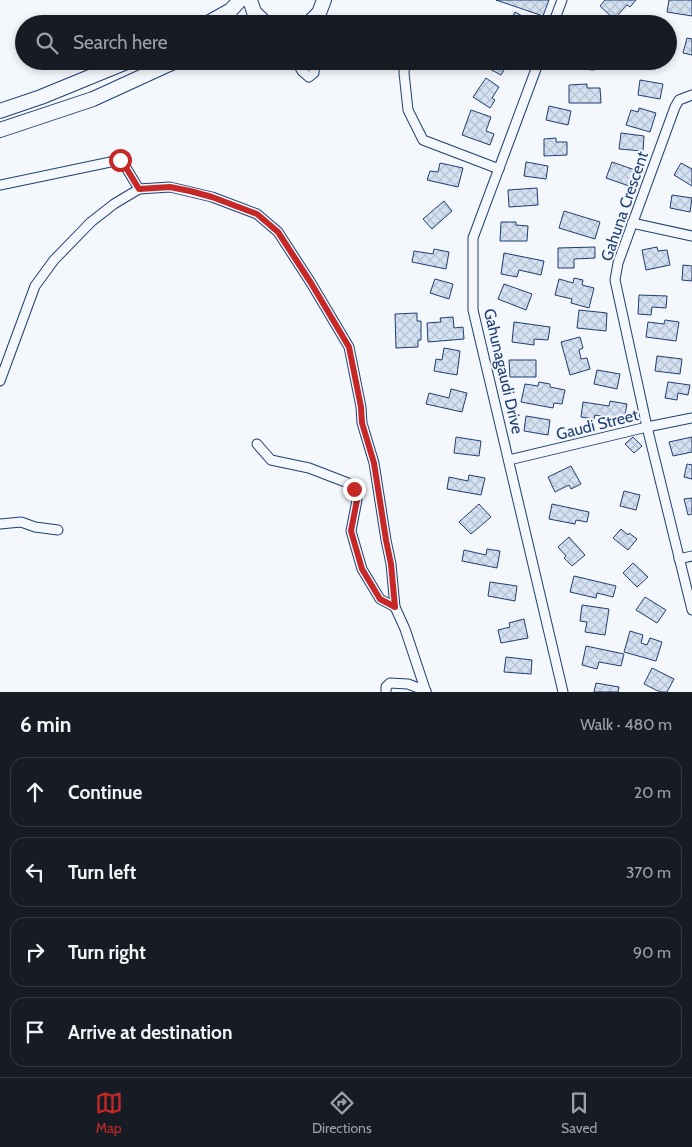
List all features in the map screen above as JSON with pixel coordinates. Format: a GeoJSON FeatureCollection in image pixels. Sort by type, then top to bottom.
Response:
{"type":"FeatureCollection","features":[{"type":"Feature","properties":{"kind":"main road"},"geometry":{"type":"LineString","coordinates":[[222,15],[231,10],[240,0]]}},
{"type":"Feature","properties":{"kind":"main road"},"geometry":{"type":"LineString","coordinates":[[250,0],[257,15]]}},
{"type":"Feature","properties":{"kind":"main road"},"geometry":{"type":"LineString","coordinates":[[0,112],[108,70]]}},
{"type":"Feature","properties":{"kind":"main road"},"geometry":{"type":"LineString","coordinates":[[0,130],[93,99],[156,70]]}},
{"type":"Feature","properties":{"kind":"street"},"geometry":{"type":"LineString","coordinates":[[556,15],[562,0]]}},
{"type":"Feature","properties":{"kind":"street"},"geometry":{"type":"LineString","coordinates":[[301,70],[309,77],[314,73],[314,70]]}},
{"type":"Feature","properties":{"kind":"street"},"geometry":{"type":"LineString","coordinates":[[404,70],[408,110],[423,140],[499,169]]}},
{"type":"Feature","properties":{"kind":"street","name":"Gahunagaudi Drive"},"geometry":{"type":"LineString","coordinates":[[536,70],[474,238],[473,310],[510,460],[563,692]]}},
{"type":"Feature","properties":{"kind":"street","name":"Gahuna Crescent"},"geometry":{"type":"LineString","coordinates":[[692,95],[679,100],[675,107],[618,263],[615,280],[692,610]]}},
{"type":"Feature","properties":{"kind":"street"},"geometry":{"type":"LineString","coordinates":[[0,185],[120,160],[139,189]]}},
{"type":"Feature","properties":{"kind":"street"},"geometry":{"type":"LineString","coordinates":[[0,380],[35,286],[54,260],[91,222],[114,204],[139,189],[170,187],[212,197],[257,214],[278,232],[349,347],[361,407],[362,423],[374,463],[391,564],[395,607],[405,630],[426,692]]}},
{"type":"Feature","properties":{"kind":"street"},"geometry":{"type":"LineString","coordinates":[[632,223],[692,236]]}},
{"type":"Feature","properties":{"kind":"street","name":"Gaudi Street"},"geometry":{"type":"LineString","coordinates":[[510,460],[692,418]]}},
{"type":"Feature","properties":{"kind":"street"},"geometry":{"type":"LineString","coordinates":[[257,444],[271,460],[309,468],[348,483],[354,489],[357,500],[351,531],[362,569],[380,599],[395,607]]}},
{"type":"Feature","properties":{"kind":"street"},"geometry":{"type":"LineString","coordinates":[[0,524],[20,522],[35,527],[58,530]]}},
{"type":"Feature","properties":{"kind":"street"},"geometry":{"type":"LineString","coordinates":[[679,559],[692,556]]}},
{"type":"Feature","properties":{"kind":"street"},"geometry":{"type":"LineString","coordinates":[[386,692],[386,688],[390,683],[408,684],[426,692]]}},
{"type":"Feature","properties":{"kind":"building"},"geometry":{"type":"Polygon","coordinates":[[[496,0],[549,0],[543,15],[496,0]]]}},
{"type":"Feature","properties":{"kind":"building"},"geometry":{"type":"Polygon","coordinates":[[[605,0],[636,0],[630,7],[627,5],[618,15],[610,15],[600,6],[605,0]]]}},
{"type":"Feature","properties":{"kind":"building"},"geometry":{"type":"Polygon","coordinates":[[[669,0],[692,0],[692,16],[667,12],[669,0]]]}},
{"type":"Feature","properties":{"kind":"building"},"geometry":{"type":"Polygon","coordinates":[[[687,38],[692,39],[692,55],[683,53],[687,38]]]}},
{"type":"Feature","properties":{"kind":"building"},"geometry":{"type":"Polygon","coordinates":[[[492,70],[504,70],[501,75],[492,70]]]}},
{"type":"Feature","properties":{"kind":"building"},"geometry":{"type":"Polygon","coordinates":[[[486,78],[499,87],[492,98],[495,100],[490,108],[473,97],[486,78]]]}},
{"type":"Feature","properties":{"kind":"building"},"geometry":{"type":"Polygon","coordinates":[[[640,80],[663,84],[660,99],[638,95],[640,80]]]}},
{"type":"Feature","properties":{"kind":"building"},"geometry":{"type":"Polygon","coordinates":[[[587,84],[587,88],[600,88],[601,103],[569,103],[569,85],[587,84]]]}},
{"type":"Feature","properties":{"kind":"building"},"geometry":{"type":"Polygon","coordinates":[[[549,106],[571,111],[568,125],[546,120],[549,106]]]}},
{"type":"Feature","properties":{"kind":"building"},"geometry":{"type":"Polygon","coordinates":[[[639,108],[656,113],[650,132],[626,125],[631,110],[638,112],[639,108]]]}},
{"type":"Feature","properties":{"kind":"building"},"geometry":{"type":"Polygon","coordinates":[[[471,110],[491,117],[486,131],[494,134],[490,145],[462,135],[471,110]]]}},
{"type":"Feature","properties":{"kind":"building"},"geometry":{"type":"Polygon","coordinates":[[[621,133],[644,136],[643,151],[619,149],[621,133]]]}},
{"type":"Feature","properties":{"kind":"building"},"geometry":{"type":"Polygon","coordinates":[[[556,138],[556,142],[567,142],[567,155],[544,156],[544,139],[556,138]]]}},
{"type":"Feature","properties":{"kind":"building"},"geometry":{"type":"Polygon","coordinates":[[[526,162],[548,166],[546,179],[524,176],[526,162]]]}},
{"type":"Feature","properties":{"kind":"building"},"geometry":{"type":"Polygon","coordinates":[[[612,162],[635,170],[629,186],[606,178],[612,162]]]}},
{"type":"Feature","properties":{"kind":"building"},"geometry":{"type":"Polygon","coordinates":[[[440,163],[463,168],[458,187],[427,180],[430,171],[438,172],[440,163]]]}},
{"type":"Feature","properties":{"kind":"building"},"geometry":{"type":"Polygon","coordinates":[[[681,163],[692,169],[692,186],[674,175],[681,163]]]}},
{"type":"Feature","properties":{"kind":"building"},"geometry":{"type":"Polygon","coordinates":[[[537,188],[538,205],[509,207],[508,190],[537,188]]]}},
{"type":"Feature","properties":{"kind":"building"},"geometry":{"type":"Polygon","coordinates":[[[672,195],[692,198],[690,212],[670,208],[672,195]]]}},
{"type":"Feature","properties":{"kind":"building"},"geometry":{"type":"Polygon","coordinates":[[[444,201],[452,211],[432,229],[423,219],[444,201]]]}},
{"type":"Feature","properties":{"kind":"building"},"geometry":{"type":"Polygon","coordinates":[[[564,211],[600,222],[595,239],[559,228],[564,211]]]}},
{"type":"Feature","properties":{"kind":"building"},"geometry":{"type":"Polygon","coordinates":[[[501,222],[516,222],[516,225],[528,226],[527,241],[500,241],[501,222]]]}},
{"type":"Feature","properties":{"kind":"building"},"geometry":{"type":"Polygon","coordinates":[[[595,247],[595,258],[574,259],[574,268],[558,268],[558,248],[595,247]]]}},
{"type":"Feature","properties":{"kind":"building"},"geometry":{"type":"Polygon","coordinates":[[[657,247],[658,251],[667,250],[670,265],[646,270],[642,250],[657,247]]]}},
{"type":"Feature","properties":{"kind":"building"},"geometry":{"type":"Polygon","coordinates":[[[434,249],[449,252],[446,269],[412,262],[414,251],[433,254],[434,249]]]}},
{"type":"Feature","properties":{"kind":"building"},"geometry":{"type":"Polygon","coordinates":[[[504,253],[544,261],[541,275],[519,270],[517,277],[501,274],[504,253]]]}},
{"type":"Feature","properties":{"kind":"building"},"geometry":{"type":"Polygon","coordinates":[[[683,265],[692,266],[692,281],[682,280],[683,265]]]}},
{"type":"Feature","properties":{"kind":"building"},"geometry":{"type":"Polygon","coordinates":[[[574,278],[583,280],[582,285],[594,288],[589,308],[571,303],[572,299],[555,295],[559,279],[573,283],[574,278]]]}},
{"type":"Feature","properties":{"kind":"building"},"geometry":{"type":"Polygon","coordinates":[[[435,279],[453,284],[449,299],[430,293],[435,279]]]}},
{"type":"Feature","properties":{"kind":"building"},"geometry":{"type":"Polygon","coordinates":[[[504,284],[532,294],[526,310],[498,299],[504,284]]]}},
{"type":"Feature","properties":{"kind":"building"},"geometry":{"type":"Polygon","coordinates":[[[639,295],[667,296],[666,308],[652,307],[651,315],[638,314],[639,295]]]}},
{"type":"Feature","properties":{"kind":"building"},"geometry":{"type":"Polygon","coordinates":[[[579,310],[607,313],[606,331],[577,328],[579,310]]]}},
{"type":"Feature","properties":{"kind":"building"},"geometry":{"type":"Polygon","coordinates":[[[417,313],[417,321],[421,321],[421,340],[418,340],[418,347],[396,348],[395,314],[417,313]]]}},
{"type":"Feature","properties":{"kind":"building"},"geometry":{"type":"Polygon","coordinates":[[[453,317],[454,328],[463,327],[464,339],[428,342],[427,323],[441,322],[440,318],[453,317]]]}},
{"type":"Feature","properties":{"kind":"building"},"geometry":{"type":"Polygon","coordinates":[[[665,320],[679,322],[676,341],[646,337],[648,322],[664,324],[665,320]]]}},
{"type":"Feature","properties":{"kind":"building"},"geometry":{"type":"Polygon","coordinates":[[[514,322],[550,327],[548,340],[534,339],[534,345],[512,342],[514,322]]]}},
{"type":"Feature","properties":{"kind":"building"},"geometry":{"type":"Polygon","coordinates":[[[580,337],[583,348],[579,350],[581,359],[587,358],[590,369],[570,375],[561,342],[580,337]]]}},
{"type":"Feature","properties":{"kind":"building"},"geometry":{"type":"Polygon","coordinates":[[[444,348],[460,351],[457,375],[434,371],[436,359],[442,360],[444,348]]]}},
{"type":"Feature","properties":{"kind":"building"},"geometry":{"type":"Polygon","coordinates":[[[657,356],[682,359],[680,374],[655,371],[657,356]]]}},
{"type":"Feature","properties":{"kind":"building"},"geometry":{"type":"Polygon","coordinates":[[[509,360],[536,360],[536,377],[510,377],[509,360]]]}},
{"type":"Feature","properties":{"kind":"building"},"geometry":{"type":"Polygon","coordinates":[[[597,370],[620,374],[617,389],[594,384],[597,370]]]}},
{"type":"Feature","properties":{"kind":"building"},"geometry":{"type":"Polygon","coordinates":[[[539,382],[550,384],[550,387],[565,390],[562,404],[554,403],[553,408],[521,402],[525,384],[538,386],[539,382]]]}},
{"type":"Feature","properties":{"kind":"building"},"geometry":{"type":"Polygon","coordinates":[[[668,382],[690,385],[688,395],[678,393],[677,400],[665,398],[668,382]]]}},
{"type":"Feature","properties":{"kind":"building"},"geometry":{"type":"Polygon","coordinates":[[[451,389],[467,393],[462,412],[426,404],[429,393],[449,398],[451,389]]]}},
{"type":"Feature","properties":{"kind":"building"},"geometry":{"type":"Polygon","coordinates":[[[610,401],[627,404],[624,420],[595,415],[594,419],[581,417],[583,402],[609,406],[610,401]]]}},
{"type":"Feature","properties":{"kind":"building"},"geometry":{"type":"Polygon","coordinates":[[[526,416],[550,420],[548,435],[524,431],[526,416]]]}},
{"type":"Feature","properties":{"kind":"building"},"geometry":{"type":"Polygon","coordinates":[[[456,437],[481,441],[479,456],[454,453],[456,437]]]}},
{"type":"Feature","properties":{"kind":"building"},"geometry":{"type":"Polygon","coordinates":[[[633,437],[642,446],[634,453],[625,444],[633,437]]]}},
{"type":"Feature","properties":{"kind":"building"},"geometry":{"type":"Polygon","coordinates":[[[692,437],[692,452],[673,456],[669,442],[692,437]]]}},
{"type":"Feature","properties":{"kind":"building"},"geometry":{"type":"Polygon","coordinates":[[[687,464],[692,465],[692,479],[684,477],[687,464]]]}},
{"type":"Feature","properties":{"kind":"building"},"geometry":{"type":"Polygon","coordinates":[[[571,466],[581,484],[571,489],[569,485],[555,492],[548,477],[571,466]]]}},
{"type":"Feature","properties":{"kind":"building"},"geometry":{"type":"Polygon","coordinates":[[[469,475],[485,478],[481,495],[447,489],[449,477],[468,481],[469,475]]]}},
{"type":"Feature","properties":{"kind":"building"},"geometry":{"type":"Polygon","coordinates":[[[624,491],[640,495],[636,510],[620,506],[624,491]]]}},
{"type":"Feature","properties":{"kind":"building"},"geometry":{"type":"Polygon","coordinates":[[[692,498],[692,514],[688,515],[684,499],[692,498]]]}},
{"type":"Feature","properties":{"kind":"building"},"geometry":{"type":"Polygon","coordinates":[[[479,504],[491,517],[471,534],[459,522],[479,504]]]}},
{"type":"Feature","properties":{"kind":"building"},"geometry":{"type":"Polygon","coordinates":[[[552,504],[589,512],[587,522],[576,520],[575,524],[549,519],[552,504]]]}},
{"type":"Feature","properties":{"kind":"building"},"geometry":{"type":"Polygon","coordinates":[[[621,529],[637,539],[628,550],[613,538],[621,529]]]}},
{"type":"Feature","properties":{"kind":"building"},"geometry":{"type":"Polygon","coordinates":[[[569,537],[585,555],[572,566],[564,558],[566,556],[558,547],[569,537]]]}},
{"type":"Feature","properties":{"kind":"building"},"geometry":{"type":"Polygon","coordinates":[[[487,549],[500,551],[497,568],[462,561],[464,550],[486,555],[487,549]]]}},
{"type":"Feature","properties":{"kind":"building"},"geometry":{"type":"Polygon","coordinates":[[[633,563],[648,577],[637,587],[623,573],[633,563]]]}},
{"type":"Feature","properties":{"kind":"building"},"geometry":{"type":"Polygon","coordinates":[[[574,576],[616,586],[613,597],[597,593],[596,598],[570,592],[574,576]]]}},
{"type":"Feature","properties":{"kind":"building"},"geometry":{"type":"Polygon","coordinates":[[[490,582],[517,586],[515,601],[488,596],[490,582]]]}},
{"type":"Feature","properties":{"kind":"building"},"geometry":{"type":"Polygon","coordinates":[[[645,597],[666,610],[657,623],[636,610],[645,597]]]}},
{"type":"Feature","properties":{"kind":"building"},"geometry":{"type":"Polygon","coordinates":[[[582,605],[609,609],[605,635],[585,632],[587,622],[580,621],[582,605]]]}},
{"type":"Feature","properties":{"kind":"building"},"geometry":{"type":"Polygon","coordinates":[[[524,619],[528,638],[501,643],[498,630],[510,627],[509,623],[524,619]]]}},
{"type":"Feature","properties":{"kind":"building"},"geometry":{"type":"Polygon","coordinates":[[[630,631],[643,635],[641,643],[647,645],[650,638],[662,642],[656,661],[624,652],[630,631]]]}},
{"type":"Feature","properties":{"kind":"building"},"geometry":{"type":"Polygon","coordinates":[[[586,646],[624,654],[621,666],[599,662],[597,669],[582,665],[586,646]]]}},
{"type":"Feature","properties":{"kind":"building"},"geometry":{"type":"Polygon","coordinates":[[[506,657],[532,660],[531,674],[504,672],[506,657]]]}},
{"type":"Feature","properties":{"kind":"building"},"geometry":{"type":"Polygon","coordinates":[[[652,668],[674,679],[667,692],[660,692],[644,684],[652,668]]]}},
{"type":"Feature","properties":{"kind":"building"},"geometry":{"type":"Polygon","coordinates":[[[596,683],[619,687],[618,692],[594,692],[596,683]]]}},
{"type":"Feature","properties":{"kind":"route"},"geometry":{"type":"LineString","coordinates":[[120,160],[139,189],[170,187],[190,191],[257,214],[278,232],[311,283],[349,347],[361,407],[362,423],[374,463],[376,484],[391,564],[395,607],[380,599],[362,569],[351,531],[357,500],[354,489]]}}]}
